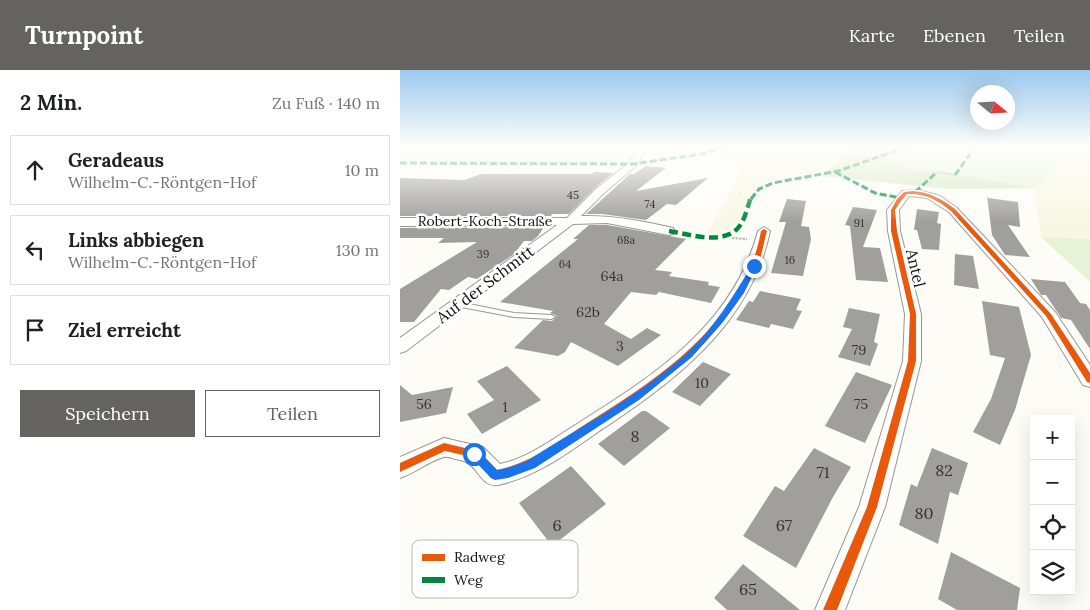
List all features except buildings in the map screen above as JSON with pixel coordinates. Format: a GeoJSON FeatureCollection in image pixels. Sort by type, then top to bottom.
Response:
{"type":"FeatureCollection","features":[{"type":"Feature","properties":{"kind":"street","name":"Auf der Schmitt"},"geometry":{"type":"LineString","coordinates":[[400,347],[570,221],[601,190],[623,172]]}},
{"type":"Feature","properties":{"kind":"street","name":"Antel"},"geometry":{"type":"LineString","coordinates":[[830,610],[872,507],[912,362],[913,314],[894,231],[894,210],[906,193],[928,194],[941,199],[952,210],[1049,315],[1090,380]]}},
{"type":"Feature","properties":{"kind":"street","name":"Auf der Schmitt"},"geometry":{"type":"LineString","coordinates":[[570,221],[584,218],[604,218],[669,231]]}},
{"type":"Feature","properties":{"kind":"street","name":"Robert-Koch-Straße"},"geometry":{"type":"LineString","coordinates":[[400,222],[570,221]]}},
{"type":"Feature","properties":{"kind":"street"},"geometry":{"type":"LineString","coordinates":[[400,468],[444,447],[474,454],[495,475],[508,473],[531,464],[636,397],[689,355],[721,320],[740,293],[754,266],[759,236]]}},
{"type":"Feature","properties":{"kind":"lane"},"geometry":{"type":"LineString","coordinates":[[459,304],[514,315],[551,317]]}},
{"type":"Feature","properties":{"kind":"path"},"geometry":{"type":"LineString","coordinates":[[938,172],[955,175]]}},
{"type":"Feature","properties":{"kind":"path"},"geometry":{"type":"LineString","coordinates":[[732,238],[759,236]]}},
{"type":"Feature","properties":{"kind":"shaded area"},"geometry":{"type":"Polygon","coordinates":[[[741,172],[825,172],[820,176],[772,181],[752,191],[741,215],[731,228],[707,234],[741,172]]]}},
{"type":"Feature","properties":{"kind":"shaded area"},"geometry":{"type":"Polygon","coordinates":[[[1051,172],[1090,172],[1090,239],[1041,237],[1034,188],[1051,172]]]}},
{"type":"Feature","properties":{"kind":"green space"},"geometry":{"type":"Polygon","coordinates":[[[825,172],[945,172],[1034,188],[950,189],[820,176],[825,172]]]}},
{"type":"Feature","properties":{"kind":"green space"},"geometry":{"type":"Polygon","coordinates":[[[945,172],[1051,172],[1034,188],[945,172]]]}},
{"type":"Feature","properties":{"kind":"green space"},"geometry":{"type":"Polygon","coordinates":[[[1041,237],[1090,239],[1090,282],[1041,237]]]}},
{"type":"Feature","properties":{"kind":"marked path"},"geometry":{"type":"LineString","coordinates":[[669,231],[712,237],[724,236],[736,230],[743,220],[752,195],[759,189],[773,183],[832,172]]}},
{"type":"Feature","properties":{"kind":"marked path"},"geometry":{"type":"LineString","coordinates":[[835,172],[875,193],[901,198]]}},
{"type":"Feature","properties":{"kind":"marked path"},"geometry":{"type":"LineString","coordinates":[[915,192],[937,172]]}},
{"type":"Feature","properties":{"kind":"cycle path"},"geometry":{"type":"LineString","coordinates":[[830,610],[872,507],[912,361],[913,314],[894,231],[893,210],[906,193],[919,193],[931,196],[953,210],[1049,315],[1090,380]]}},
{"type":"Feature","properties":{"kind":"cycle path"},"geometry":{"type":"LineString","coordinates":[[400,468],[444,447],[475,454],[495,475],[519,469],[562,445],[633,398],[680,362],[702,341],[722,319],[739,295],[755,263],[764,231]]}},
{"type":"Feature","properties":{"kind":"route"},"geometry":{"type":"LineString","coordinates":[[474,454],[495,475],[508,473],[531,464],[636,397],[689,355],[721,320],[740,293],[754,266]]}}]}
